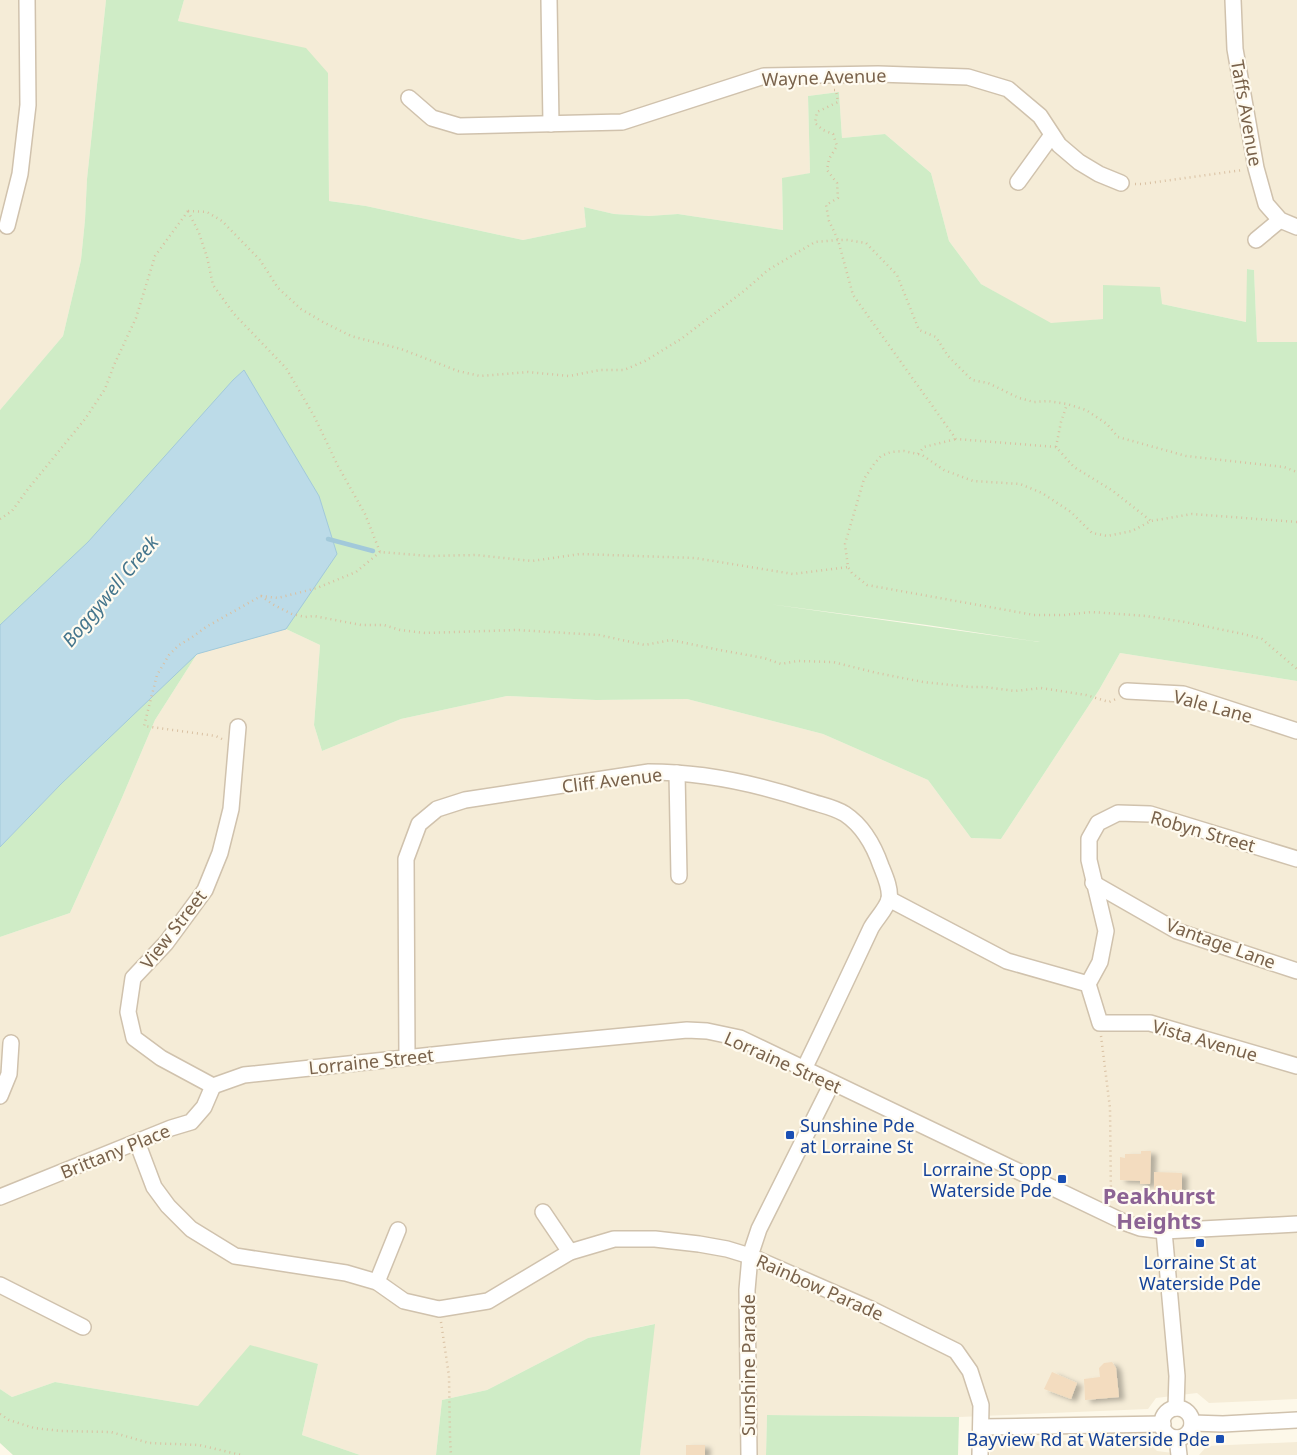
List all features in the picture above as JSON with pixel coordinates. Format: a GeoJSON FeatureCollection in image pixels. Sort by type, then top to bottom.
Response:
{"type":"FeatureCollection","features":[{"type":"Feature","properties":{"kind":"street"},"geometry":{"type":"LineString","coordinates":[[8,226],[20,174],[28,105],[27,0]]}},
{"type":"Feature","properties":{"kind":"street"},"geometry":{"type":"LineString","coordinates":[[549,0],[551,124]]}},
{"type":"Feature","properties":{"kind":"street","name":"Taffs Avenue"},"geometry":{"type":"LineString","coordinates":[[1233,0],[1235,49],[1256,168],[1266,204],[1280,220]]}},
{"type":"Feature","properties":{"kind":"street","name":"Wayne Avenue"},"geometry":{"type":"LineString","coordinates":[[409,98],[432,118],[459,126],[622,122],[764,76],[878,74],[968,78],[1008,90],[1040,116],[1059,145],[1079,162],[1099,174],[1121,183]]}},
{"type":"Feature","properties":{"kind":"street"},"geometry":{"type":"LineString","coordinates":[[1018,182],[1052,135]]}},
{"type":"Feature","properties":{"kind":"street"},"geometry":{"type":"LineString","coordinates":[[1256,240],[1280,220],[1297,227]]}},
{"type":"Feature","properties":{"kind":"street","name":"Vale Lane"},"geometry":{"type":"LineString","coordinates":[[1127,691],[1183,694],[1297,731]]}},
{"type":"Feature","properties":{"kind":"street","name":"View Street"},"geometry":{"type":"LineString","coordinates":[[213,1086],[161,1058],[134,1038],[128,1012],[133,978],[166,943],[206,890],[220,853],[230,810],[238,727]]}},
{"type":"Feature","properties":{"kind":"street","name":"Cliff Avenue"},"geometry":{"type":"LineString","coordinates":[[407,1057],[406,859],[419,824],[437,809],[465,800],[649,772],[704,775],[796,796],[844,813],[859,826],[876,854],[888,886],[889,899]]}},
{"type":"Feature","properties":{"kind":"street"},"geometry":{"type":"LineString","coordinates":[[677,773],[678,876]]}},
{"type":"Feature","properties":{"kind":"street","name":"Robyn Street"},"geometry":{"type":"LineString","coordinates":[[1088,984],[1100,962],[1106,931],[1089,860],[1089,839],[1098,823],[1118,813],[1150,814],[1297,859]]}},
{"type":"Feature","properties":{"kind":"street","name":"Vantage Lane"},"geometry":{"type":"LineString","coordinates":[[1094,883],[1176,931],[1297,971]]}},
{"type":"Feature","properties":{"kind":"street"},"geometry":{"type":"LineString","coordinates":[[804,1069],[873,925],[889,899],[1007,961],[1088,984],[1100,1024]]}},
{"type":"Feature","properties":{"kind":"street","name":"Vista Avenue"},"geometry":{"type":"LineString","coordinates":[[1100,1024],[1150,1022],[1297,1066]]}},
{"type":"Feature","properties":{"kind":"street","name":"Lorraine Street"},"geometry":{"type":"LineString","coordinates":[[213,1086],[244,1075],[687,1030],[707,1031],[740,1038],[1140,1228],[1164,1231],[1297,1224]]}},
{"type":"Feature","properties":{"kind":"street"},"geometry":{"type":"LineString","coordinates":[[0,1096],[8,1074],[11,1043]]}},
{"type":"Feature","properties":{"kind":"street","name":"Sunshine Parade"},"geometry":{"type":"LineString","coordinates":[[749,1455],[748,1290],[750,1256],[759,1229],[832,1083]]}},
{"type":"Feature","properties":{"kind":"street","name":"Brittany Place"},"geometry":{"type":"LineString","coordinates":[[0,1198],[137,1142],[192,1122],[204,1107],[213,1086]]}},
{"type":"Feature","properties":{"kind":"street","name":"Rainbow Parade"},"geometry":{"type":"LineString","coordinates":[[137,1142],[154,1187],[168,1206],[191,1229],[236,1256],[346,1273],[377,1282],[404,1300],[440,1309],[488,1301],[570,1252],[614,1239],[655,1239],[699,1244],[727,1249],[750,1256],[871,1309],[956,1352],[970,1371],[981,1405],[980,1455]]}},
{"type":"Feature","properties":{"kind":"street"},"geometry":{"type":"LineString","coordinates":[[543,1212],[570,1252]]}},
{"type":"Feature","properties":{"kind":"street"},"geometry":{"type":"LineString","coordinates":[[377,1282],[398,1230]]}},
{"type":"Feature","properties":{"kind":"street"},"geometry":{"type":"LineString","coordinates":[[1164,1231],[1177,1376],[1176,1408]]}},
{"type":"Feature","properties":{"kind":"street"},"geometry":{"type":"LineString","coordinates":[[0,1285],[83,1327]]}},
{"type":"Feature","properties":{"kind":"street"},"geometry":{"type":"LineString","coordinates":[[1176,1408],[1186,1410],[1192,1423],[1189,1432],[1177,1438],[1166,1432],[1163,1424],[1165,1415],[1176,1408]]}},
{"type":"Feature","properties":{"kind":"street"},"geometry":{"type":"LineString","coordinates":[[1192,1423],[1223,1424],[1297,1420]]}},
{"type":"Feature","properties":{"kind":"street"},"geometry":{"type":"LineString","coordinates":[[981,1427],[1163,1424]]}},
{"type":"Feature","properties":{"kind":"street"},"geometry":{"type":"LineString","coordinates":[[1177,1438],[1179,1455]]}},
{"type":"Feature","properties":{"kind":"path"},"geometry":{"type":"LineString","coordinates":[[828,88],[836,90],[838,102],[817,112],[814,124],[833,134],[837,146],[829,159],[828,170],[837,183],[838,198],[826,205],[829,221],[838,240],[853,295],[956,439]]}},
{"type":"Feature","properties":{"kind":"path"},"geometry":{"type":"LineString","coordinates":[[1121,183],[1142,184],[1256,168]]}},
{"type":"Feature","properties":{"kind":"path"},"geometry":{"type":"LineString","coordinates":[[188,211],[207,212],[222,221],[260,260],[278,288],[301,309],[323,322],[351,336],[400,349],[458,372],[480,376],[528,372],[569,376],[600,370],[624,370],[646,361],[681,339],[776,265],[815,242],[847,240],[866,243],[897,276],[919,330],[936,337],[948,356],[972,380],[988,384],[1019,398],[1034,402],[1048,401],[1086,410],[1107,424],[1118,437],[1186,456],[1284,467],[1297,472]]}},
{"type":"Feature","properties":{"kind":"path"},"geometry":{"type":"LineString","coordinates":[[188,211],[199,233],[213,285],[234,314],[286,368],[314,416],[338,466],[365,514],[380,552]]}},
{"type":"Feature","properties":{"kind":"path"},"geometry":{"type":"LineString","coordinates":[[0,520],[12,511],[85,419],[105,389],[114,364],[136,318],[155,256],[188,211]]}},
{"type":"Feature","properties":{"kind":"path"},"geometry":{"type":"LineString","coordinates":[[1056,447],[1067,404]]}},
{"type":"Feature","properties":{"kind":"path"},"geometry":{"type":"LineString","coordinates":[[918,454],[924,446],[956,439],[1056,447],[1074,467],[1112,490],[1151,521]]}},
{"type":"Feature","properties":{"kind":"path"},"geometry":{"type":"LineString","coordinates":[[1297,522],[1192,514],[1151,521],[1132,531],[1107,536],[1092,532],[1071,512],[1042,493],[1020,484],[973,482],[944,470],[922,455],[904,451],[892,452],[882,456],[874,464],[864,480],[845,544],[848,567],[867,585],[1034,615],[1064,615],[1092,612],[1146,616],[1243,634],[1262,639],[1297,669]]}},
{"type":"Feature","properties":{"kind":"path"},"geometry":{"type":"LineString","coordinates":[[236,748],[216,736],[144,726],[157,675],[169,655],[179,645],[206,627],[261,596],[278,598],[317,588],[356,572],[380,552],[430,556],[476,555],[532,561],[580,554],[695,558],[793,574],[848,567]]}},
{"type":"Feature","properties":{"kind":"path"},"geometry":{"type":"LineString","coordinates":[[261,596],[292,614],[305,617],[314,616],[362,625],[384,624],[400,630],[425,633],[517,630],[599,635],[645,646],[671,640],[725,652],[764,658],[781,664],[797,660],[833,662],[923,682],[1015,691],[1040,688],[1086,695],[1109,702],[1118,699],[1127,691]]}},
{"type":"Feature","properties":{"kind":"path"},"geometry":{"type":"LineString","coordinates":[[1100,1024],[1110,1108],[1110,1199]]}},
{"type":"Feature","properties":{"kind":"path"},"geometry":{"type":"LineString","coordinates":[[440,1309],[449,1376],[451,1455]]}},
{"type":"Feature","properties":{"kind":"path"},"geometry":{"type":"LineString","coordinates":[[0,1414],[9,1420],[34,1428],[62,1431],[111,1432],[149,1443],[199,1445],[241,1455]]}},
{"type":"Feature","properties":{"kind":"shaded area"},"geometry":{"type":"Polygon","coordinates":[[[0,0],[106,0],[87,179],[81,260],[63,336],[0,410],[0,0]]]}},
{"type":"Feature","properties":{"kind":"shaded area"},"geometry":{"type":"Polygon","coordinates":[[[184,0],[1297,0],[1297,342],[1257,342],[1254,270],[1248,269],[1246,322],[1162,304],[1103,285],[1103,319],[1051,324],[981,284],[949,241],[931,173],[885,134],[842,138],[839,92],[808,96],[810,173],[782,179],[783,230],[678,214],[649,216],[614,214],[584,207],[586,227],[523,240],[366,206],[329,201],[328,73],[178,21],[184,0]]]}},
{"type":"Feature","properties":{"kind":"shaded area"},"geometry":{"type":"Polygon","coordinates":[[[286,629],[320,645],[314,725],[322,751],[401,719],[507,696],[596,700],[687,699],[823,734],[928,780],[971,838],[1001,839],[1099,690],[1120,653],[1297,681],[1297,1399],[1209,1403],[1197,1393],[1156,1398],[1148,1409],[959,1417],[767,1415],[766,1455],[640,1455],[654,1324],[588,1338],[487,1390],[442,1400],[436,1455],[360,1455],[302,1435],[318,1364],[198,1406],[55,1382],[12,1397],[0,1389],[0,937],[70,913],[155,720],[197,654],[286,629]]]}},
{"type":"Feature","properties":{"kind":"shaded area"},"geometry":{"type":"Polygon","coordinates":[[[1146,1440],[1157,1451],[1189,1455],[990,1455],[990,1442],[1146,1440]]]}},
{"type":"Feature","properties":{"kind":"shaded area"},"geometry":{"type":"Polygon","coordinates":[[[1297,1442],[1297,1455],[1199,1455],[1207,1446],[1297,1442]]]}},
{"type":"Feature","properties":{"kind":"green space"},"geometry":{"type":"Polygon","coordinates":[[[106,0],[184,0],[178,21],[306,48],[328,73],[329,201],[366,206],[523,240],[586,227],[584,207],[614,214],[649,216],[678,214],[783,230],[782,178],[810,173],[808,96],[839,92],[842,138],[885,134],[931,173],[949,241],[981,284],[1051,323],[1103,319],[1103,285],[1160,287],[1162,304],[1246,322],[1247,269],[1254,270],[1257,342],[1297,342],[1297,681],[1120,653],[1099,690],[1001,839],[971,838],[928,780],[823,734],[687,699],[596,700],[507,696],[401,719],[322,751],[314,725],[320,645],[286,629],[197,654],[155,720],[70,913],[0,937],[0,847],[61,784],[0,689],[0,410],[63,336],[81,260],[87,179],[106,0]],[[769,604],[1040,642],[927,625],[769,604]]]}},
{"type":"Feature","properties":{"kind":"green space"},"geometry":{"type":"Polygon","coordinates":[[[655,1324],[640,1455],[436,1455],[442,1400],[487,1390],[588,1338],[655,1324]]]}},
{"type":"Feature","properties":{"kind":"green space"},"geometry":{"type":"Polygon","coordinates":[[[250,1345],[318,1364],[302,1435],[360,1455],[13,1455],[0,1443],[0,1389],[12,1397],[55,1382],[198,1406],[250,1345]]]}},
{"type":"Feature","properties":{"kind":"green space"},"geometry":{"type":"Polygon","coordinates":[[[767,1415],[959,1417],[958,1455],[766,1455],[767,1415]]]}},
{"type":"Feature","properties":{"kind":"water"},"geometry":{"type":"Polygon","coordinates":[[[244,370],[319,496],[337,554],[286,629],[197,654],[61,784],[0,847],[0,625],[88,542],[244,370]]]}},
{"type":"Feature","properties":{"kind":"building"},"geometry":{"type":"Polygon","coordinates":[[[1141,1151],[1151,1151],[1150,1184],[1140,1184],[1140,1181],[1120,1180],[1120,1157],[1125,1158],[1125,1154],[1141,1154],[1141,1151]]]}},
{"type":"Feature","properties":{"kind":"building"},"geometry":{"type":"Polygon","coordinates":[[[1154,1172],[1182,1173],[1182,1191],[1154,1191],[1154,1172]]]}},
{"type":"Feature","properties":{"kind":"building"},"geometry":{"type":"Polygon","coordinates":[[[1112,1362],[1116,1368],[1119,1397],[1085,1400],[1084,1379],[1100,1377],[1099,1368],[1104,1363],[1112,1362]]]}},
{"type":"Feature","properties":{"kind":"building"},"geometry":{"type":"Polygon","coordinates":[[[1052,1372],[1077,1383],[1071,1399],[1044,1389],[1052,1372]]]}},
{"type":"Feature","properties":{"kind":"building"},"geometry":{"type":"Polygon","coordinates":[[[686,1445],[705,1445],[705,1455],[686,1455],[686,1445]]]}},
{"type":"Feature","properties":{"kind":"waterway","name":"Boggywell Creek"},"geometry":{"type":"LineString","coordinates":[[328,539],[373,551]]}},
{"type":"Feature","properties":{"kind":"place","name":"Sunshine Pde at Lorraine St"},"geometry":{"type":"Point","coordinates":[790,1135]}},
{"type":"Feature","properties":{"kind":"place","name":"Lorraine St opp Waterside Pde"},"geometry":{"type":"Point","coordinates":[1062,1179]}},
{"type":"Feature","properties":{"kind":"place","name":"Lorraine St at Waterside Pde"},"geometry":{"type":"Point","coordinates":[1200,1243]}},
{"type":"Feature","properties":{"kind":"place","name":"Bayview Rd at Waterside Pde"},"geometry":{"type":"Point","coordinates":[1220,1439]}},
{"type":"Feature","properties":{"kind":"district","name":"Peakhurst Heights"},"geometry":{"type":"Point","coordinates":[1159,1208]}}]}
